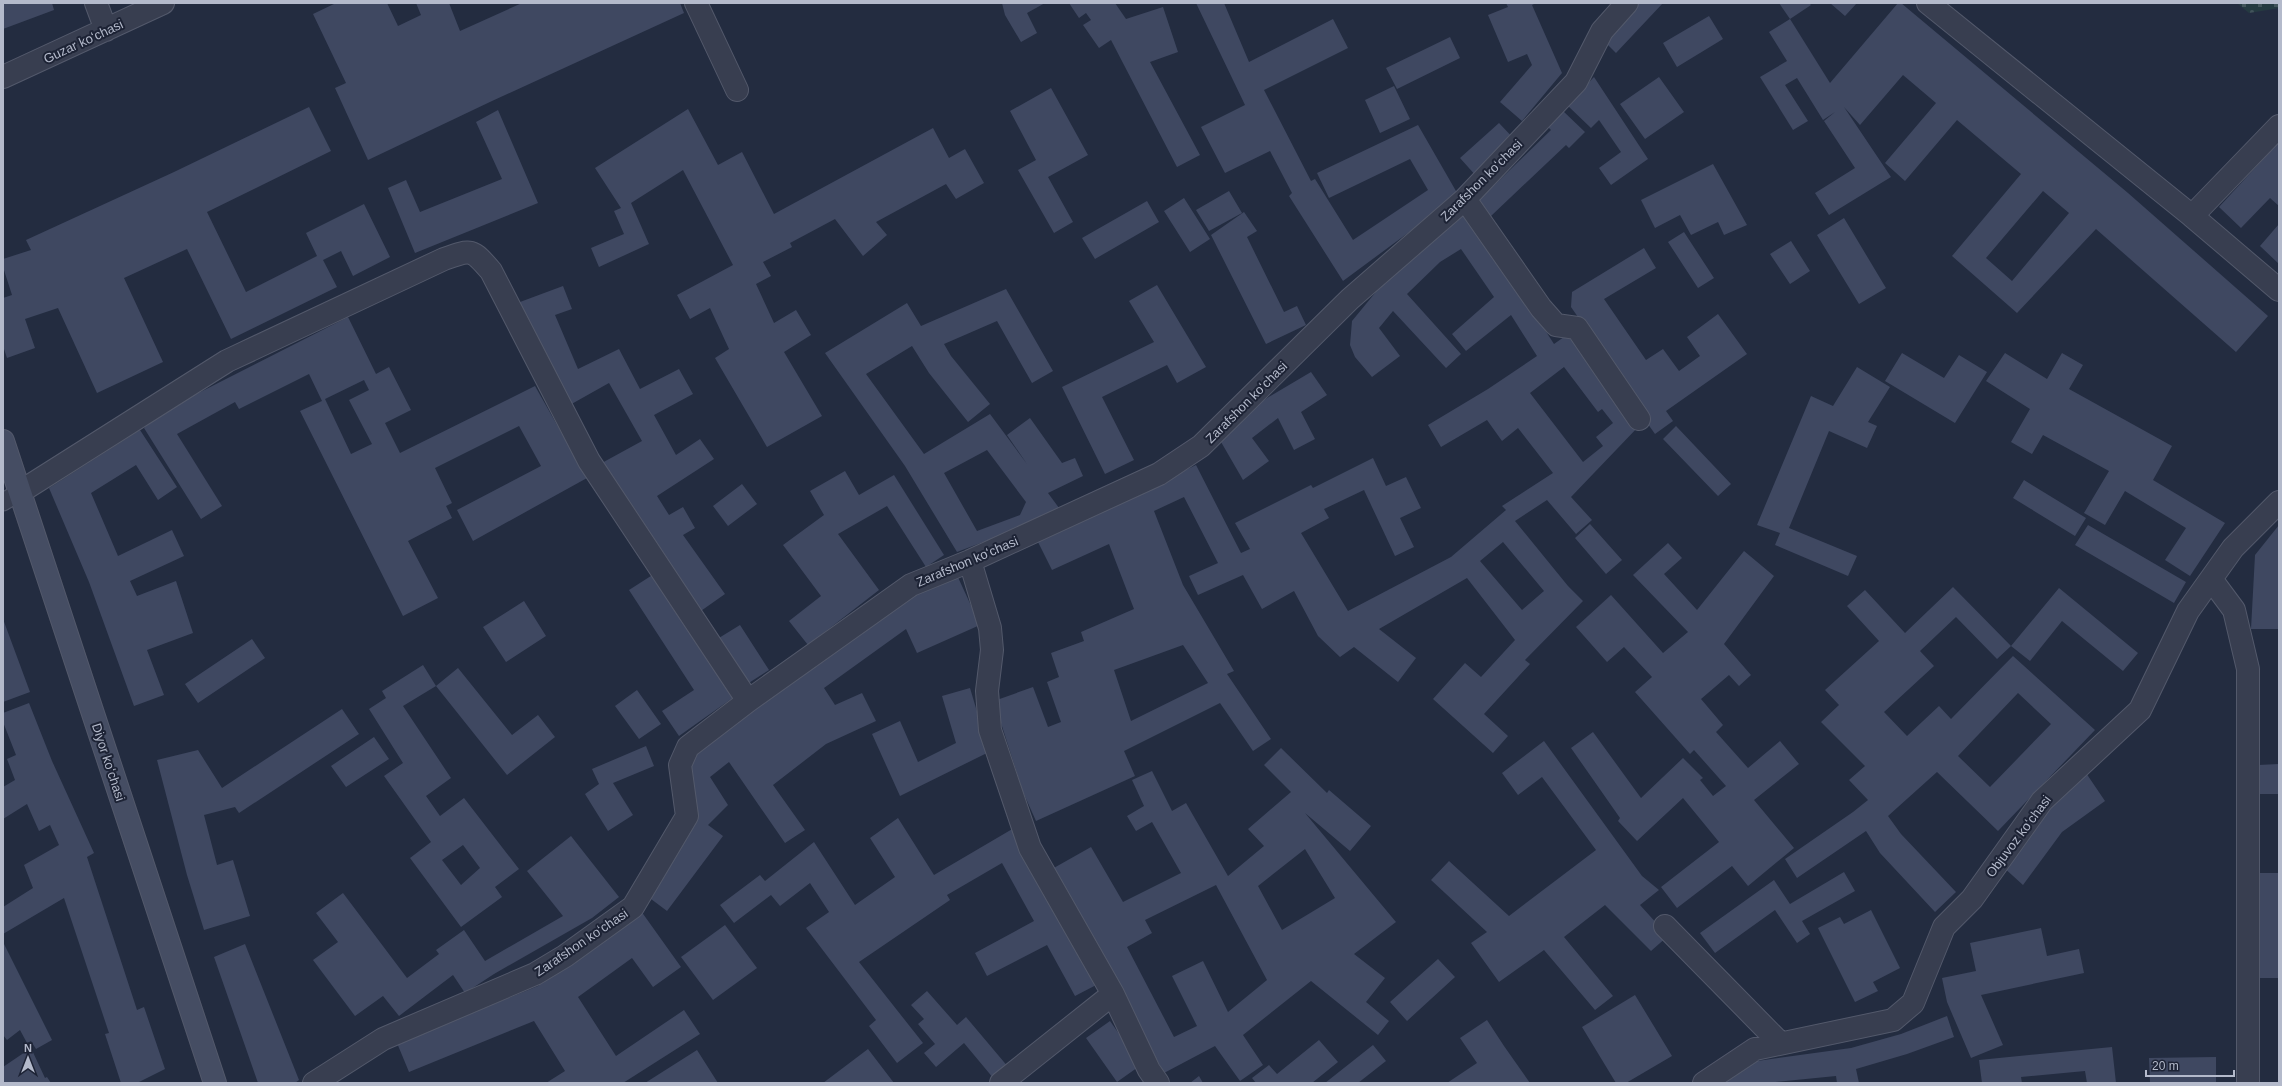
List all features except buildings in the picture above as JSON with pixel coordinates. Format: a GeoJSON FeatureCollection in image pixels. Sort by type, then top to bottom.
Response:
{"type":"FeatureCollection","features":[{"type":"Feature","properties":{"kind":"main road","name":"Diyor koʻchasi"},"geometry":{"type":"LineString","coordinates":[[3,441],[12,497],[215,1083]]}},
{"type":"Feature","properties":{"kind":"street"},"geometry":{"type":"LineString","coordinates":[[96,3],[106,30]]}},
{"type":"Feature","properties":{"kind":"street","name":"Guzar koʻchasi"},"geometry":{"type":"LineString","coordinates":[[3,77],[163,3]]}},
{"type":"Feature","properties":{"kind":"street"},"geometry":{"type":"LineString","coordinates":[[696,3],[737,90]]}},
{"type":"Feature","properties":{"kind":"street","name":"Zarafshon koʻchasi"},"geometry":{"type":"LineString","coordinates":[[314,1083],[383,1039],[535,974],[571,952],[633,907],[687,816],[680,765],[688,747],[748,701],[911,585],[970,561],[1159,474],[1201,446],[1350,299],[1465,199],[1576,82],[1602,31],[1627,3]]}},
{"type":"Feature","properties":{"kind":"street"},"geometry":{"type":"LineString","coordinates":[[1928,3],[2192,216],[2279,290]]}},
{"type":"Feature","properties":{"kind":"street"},"geometry":{"type":"LineString","coordinates":[[2192,216],[2279,126]]}},
{"type":"Feature","properties":{"kind":"street"},"geometry":{"type":"LineString","coordinates":[[1465,199],[1541,308],[1556,325],[1577,328],[1639,419]]}},
{"type":"Feature","properties":{"kind":"street"},"geometry":{"type":"LineString","coordinates":[[12,497],[227,361],[444,259],[464,252],[476,254],[491,271],[589,461],[748,701]]}},
{"type":"Feature","properties":{"kind":"street","name":"Objuvoz koʻchasi"},"geometry":{"type":"LineString","coordinates":[[1704,1083],[1755,1049],[1893,1020],[1913,1003],[1944,927],[1972,899],[2042,801],[2140,710],[2188,610],[2233,548],[2279,502]]}},
{"type":"Feature","properties":{"kind":"street"},"geometry":{"type":"LineString","coordinates":[[970,561],[990,628],[992,650],[987,691],[990,730],[1030,848],[1113,994],[1149,1070],[1158,1083]]}},
{"type":"Feature","properties":{"kind":"street"},"geometry":{"type":"LineString","coordinates":[[2211,579],[2234,610],[2248,669],[2248,1083]]}},
{"type":"Feature","properties":{"kind":"street"},"geometry":{"type":"LineString","coordinates":[[1664,926],[1780,1043]]}},
{"type":"Feature","properties":{"kind":"street"},"geometry":{"type":"LineString","coordinates":[[1001,1083],[1113,994]]}},
{"type":"Feature","properties":{"kind":"green space"},"geometry":{"type":"Polygon","coordinates":[[[2237,3],[2279,3],[2279,8],[2249,13],[2237,3]]]}}]}
